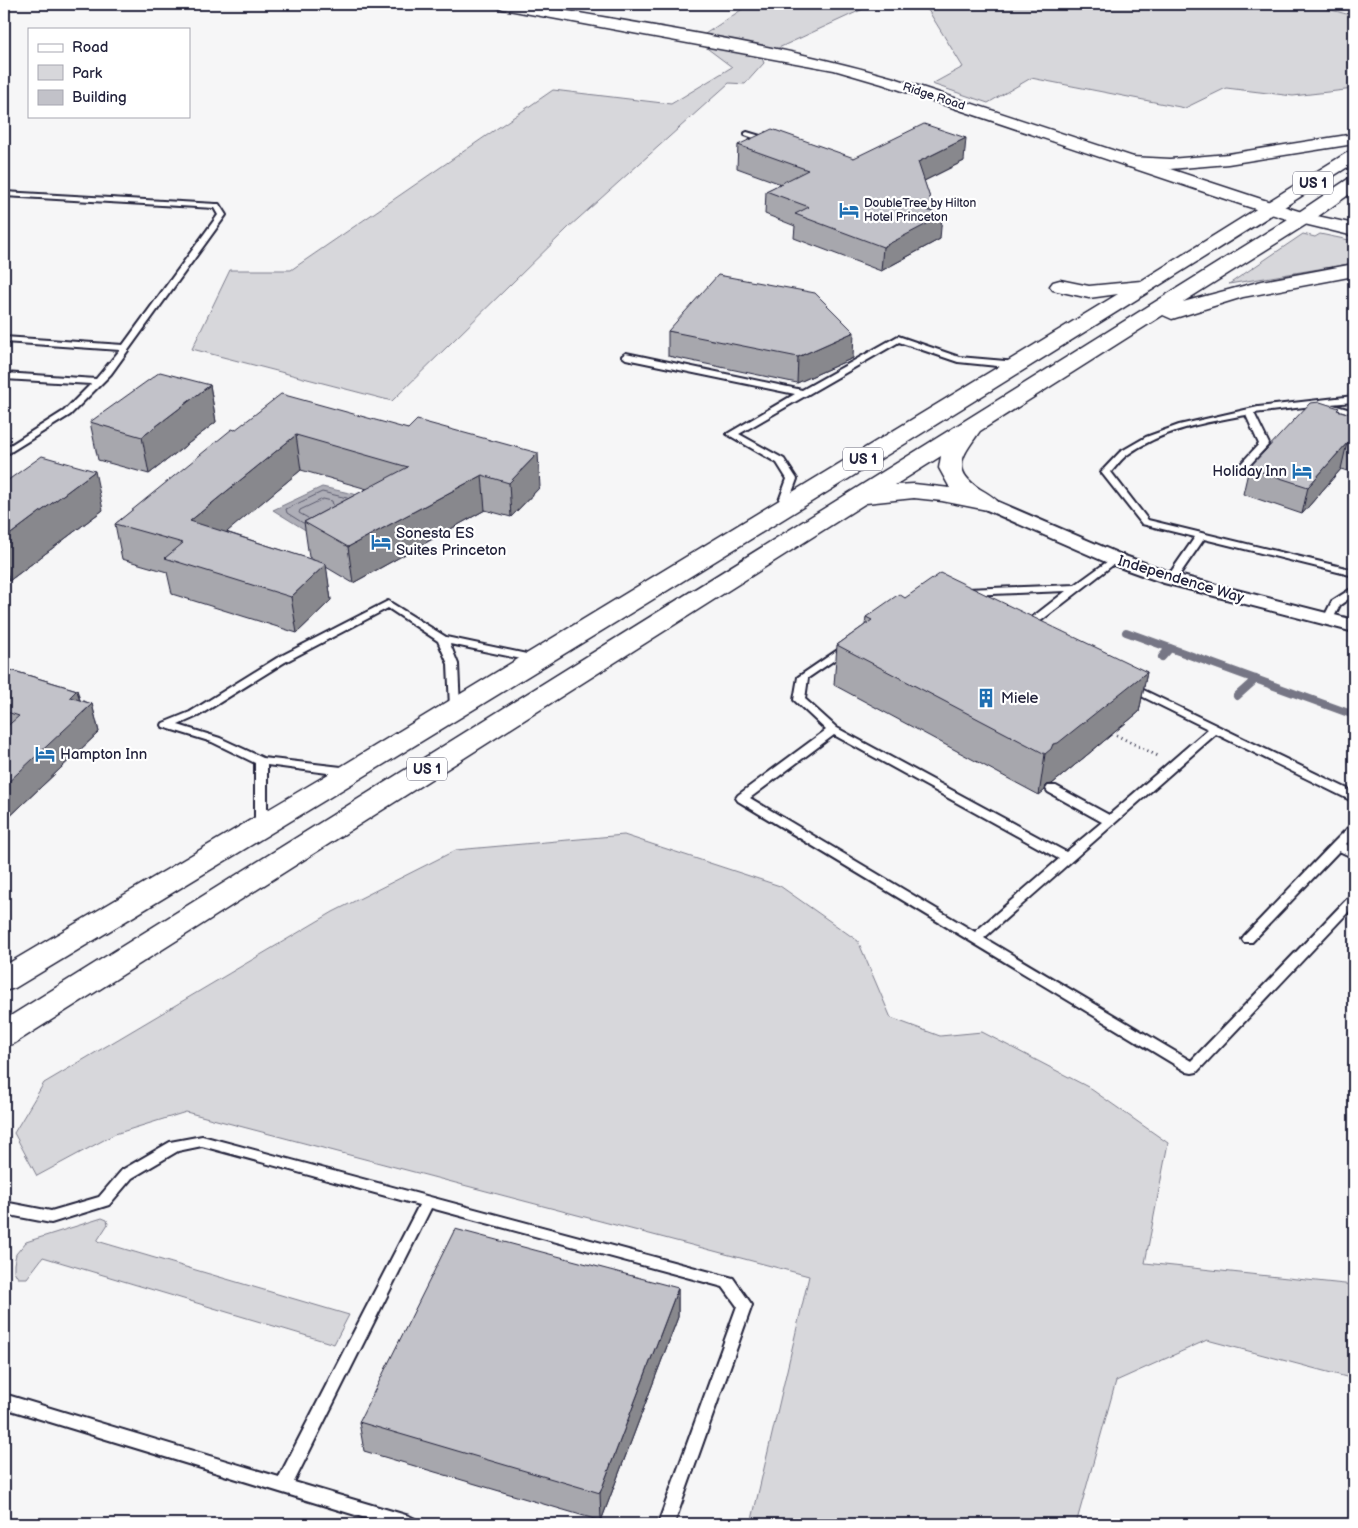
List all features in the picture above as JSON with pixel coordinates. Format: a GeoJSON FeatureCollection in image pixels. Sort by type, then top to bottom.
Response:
{"type":"FeatureCollection","features":[{"type":"Feature","properties":{"kind":"main road","name":"Ridge Road"},"geometry":{"type":"LineString","coordinates":[[503,4],[760,50],[837,66],[888,81],[1194,184],[1302,218],[1354,230]]}},
{"type":"Feature","properties":{"kind":"main road"},"geometry":{"type":"LineString","coordinates":[[1131,162],[1170,164],[1228,159],[1354,139]]}},
{"type":"Feature","properties":{"kind":"main road","name":"US 1"},"geometry":{"type":"LineString","coordinates":[[6,978],[261,828],[1078,328],[1354,156]]}},
{"type":"Feature","properties":{"kind":"main road"},"geometry":{"type":"LineString","coordinates":[[1194,184],[1199,173],[1207,167],[1228,159]]}},
{"type":"Feature","properties":{"kind":"main road","name":"US 1"},"geometry":{"type":"LineString","coordinates":[[4,1035],[1302,218],[1354,183]]}},
{"type":"Feature","properties":{"kind":"main road"},"geometry":{"type":"LineString","coordinates":[[1117,334],[1194,304],[1248,289],[1354,270]]}},
{"type":"Feature","properties":{"kind":"main road"},"geometry":{"type":"LineString","coordinates":[[1078,328],[1080,310],[1078,304],[1060,286],[1089,292],[1149,284]]}},
{"type":"Feature","properties":{"kind":"main road"},"geometry":{"type":"LineString","coordinates":[[972,425],[953,451],[950,468],[961,487],[987,503]]}},
{"type":"Feature","properties":{"kind":"main road"},"geometry":{"type":"LineString","coordinates":[[850,502],[890,491],[909,490],[931,492],[987,503]]}},
{"type":"Feature","properties":{"kind":"street","name":"Independence Way"},"geometry":{"type":"LineString","coordinates":[[987,503],[1115,559],[1171,579],[1354,626]]}},
{"type":"Feature","properties":{"kind":"lane"},"geometry":{"type":"LineString","coordinates":[[747,134],[774,144]]}},
{"type":"Feature","properties":{"kind":"lane"},"geometry":{"type":"LineString","coordinates":[[4,194],[216,206],[222,215],[126,348],[98,382],[68,413],[4,453]]}},
{"type":"Feature","properties":{"kind":"lane"},"geometry":{"type":"LineString","coordinates":[[4,339],[126,348]]}},
{"type":"Feature","properties":{"kind":"lane"},"geometry":{"type":"LineString","coordinates":[[781,509],[792,479],[781,461],[732,434],[898,340],[958,359],[1017,365]]}},
{"type":"Feature","properties":{"kind":"lane"},"geometry":{"type":"LineString","coordinates":[[626,356],[803,394]]}},
{"type":"Feature","properties":{"kind":"lane"},"geometry":{"type":"LineString","coordinates":[[4,376],[98,382]]}},
{"type":"Feature","properties":{"kind":"lane"},"geometry":{"type":"LineString","coordinates":[[1354,399],[1316,402],[1249,412],[1179,427],[1147,439],[1122,454],[1111,463],[1106,472],[1144,522],[1354,573]]}},
{"type":"Feature","properties":{"kind":"lane"},"geometry":{"type":"LineString","coordinates":[[1316,402],[1354,414]]}},
{"type":"Feature","properties":{"kind":"lane"},"geometry":{"type":"LineString","coordinates":[[1242,468],[1264,444],[1249,412]]}},
{"type":"Feature","properties":{"kind":"lane"},"geometry":{"type":"LineString","coordinates":[[1171,579],[1201,536]]}},
{"type":"Feature","properties":{"kind":"lane"},"geometry":{"type":"LineString","coordinates":[[1020,633],[1115,559]]}},
{"type":"Feature","properties":{"kind":"lane"},"geometry":{"type":"LineString","coordinates":[[955,593],[1077,588]]}},
{"type":"Feature","properties":{"kind":"lane"},"geometry":{"type":"LineString","coordinates":[[1328,619],[1336,603],[1354,590]]}},
{"type":"Feature","properties":{"kind":"lane"},"geometry":{"type":"LineString","coordinates":[[352,772],[261,761],[216,740],[167,725],[194,714],[281,660],[388,604],[443,639],[536,658]]}},
{"type":"Feature","properties":{"kind":"lane"},"geometry":{"type":"LineString","coordinates":[[859,638],[803,677],[799,700],[833,730],[1067,858]]}},
{"type":"Feature","properties":{"kind":"lane"},"geometry":{"type":"LineString","coordinates":[[443,639],[453,664],[455,708]]}},
{"type":"Feature","properties":{"kind":"lane"},"geometry":{"type":"LineString","coordinates":[[1120,682],[1354,796]]}},
{"type":"Feature","properties":{"kind":"lane"},"geometry":{"type":"LineString","coordinates":[[976,938],[1216,728]]}},
{"type":"Feature","properties":{"kind":"lane"},"geometry":{"type":"LineString","coordinates":[[833,730],[742,798],[1192,1068],[1354,899]]}},
{"type":"Feature","properties":{"kind":"lane"},"geometry":{"type":"LineString","coordinates":[[261,761],[261,828]]}},
{"type":"Feature","properties":{"kind":"lane"},"geometry":{"type":"LineString","coordinates":[[1052,789],[1110,821]]}},
{"type":"Feature","properties":{"kind":"lane"},"geometry":{"type":"LineString","coordinates":[[1248,939],[1354,829]]}},
{"type":"Feature","properties":{"kind":"lane"},"geometry":{"type":"LineString","coordinates":[[1338,845],[1354,854]]}},
{"type":"Feature","properties":{"kind":"lane"},"geometry":{"type":"LineString","coordinates":[[4,1208],[51,1217],[104,1201],[127,1174],[175,1146],[202,1141],[728,1282],[745,1305],[666,1524]]}},
{"type":"Feature","properties":{"kind":"lane"},"geometry":{"type":"LineString","coordinates":[[283,1486],[427,1202]]}},
{"type":"Feature","properties":{"kind":"lane"},"geometry":{"type":"LineString","coordinates":[[4,1401],[409,1524]]}},
{"type":"Feature","properties":{"kind":"path"},"geometry":{"type":"LineString","coordinates":[[1116,735],[1158,756]]}},
{"type":"Feature","properties":{"kind":"green space"},"geometry":{"type":"Polygon","coordinates":[[[750,4],[874,4],[761,56],[764,63],[745,84],[729,83],[569,227],[392,401],[192,349],[230,270],[291,270],[553,90],[671,104],[732,67],[696,40],[750,4]]]}},
{"type":"Feature","properties":{"kind":"green space"},"geometry":{"type":"Polygon","coordinates":[[[896,4],[1309,4],[1354,16],[1354,89],[1293,96],[1226,88],[1185,108],[1031,78],[988,103],[932,84],[963,67],[928,10],[896,4]]]}},
{"type":"Feature","properties":{"kind":"green space"},"geometry":{"type":"Polygon","coordinates":[[[1303,234],[1315,237],[1320,234],[1354,241],[1354,263],[1229,284],[1303,234]]]}},
{"type":"Feature","properties":{"kind":"green space"},"geometry":{"type":"Polygon","coordinates":[[[624,835],[780,886],[858,941],[891,1018],[940,1036],[982,1032],[1088,1087],[1168,1143],[1145,1263],[1354,1285],[1354,1379],[1207,1340],[1116,1381],[1076,1524],[751,1524],[809,1276],[186,1112],[115,1134],[37,1176],[14,1133],[44,1083],[333,912],[456,850],[624,835]]]}},
{"type":"Feature","properties":{"kind":"green space"},"geometry":{"type":"Polygon","coordinates":[[[102,1218],[107,1220],[108,1224],[97,1241],[349,1315],[334,1344],[43,1257],[27,1278],[18,1278],[14,1271],[16,1254],[26,1242],[102,1218]]]}},
{"type":"Feature","properties":{"kind":"water"},"geometry":{"type":"Polygon","coordinates":[[[322,487],[354,494],[365,501],[307,531],[273,510],[322,487]]]}},
{"type":"Feature","properties":{"kind":"building"},"geometry":{"type":"Polygon","coordinates":[[[924,124],[966,138],[918,162],[933,207],[927,210],[942,216],[883,247],[795,214],[809,207],[766,191],[808,170],[738,145],[772,129],[854,158],[924,124]]]}},
{"type":"Feature","properties":{"kind":"building"},"geometry":{"type":"Polygon","coordinates":[[[718,275],[815,293],[854,332],[798,357],[668,331],[718,275]]]}},
{"type":"Feature","properties":{"kind":"building"},"geometry":{"type":"Polygon","coordinates":[[[160,372],[210,385],[142,437],[90,422],[160,372]]]}},
{"type":"Feature","properties":{"kind":"building"},"geometry":{"type":"Polygon","coordinates":[[[281,394],[408,429],[417,420],[538,453],[509,483],[482,475],[348,547],[304,522],[408,467],[296,435],[190,521],[326,564],[291,597],[165,558],[183,543],[115,524],[232,429],[235,430],[281,394]]]}},
{"type":"Feature","properties":{"kind":"building"},"geometry":{"type":"Polygon","coordinates":[[[1320,402],[1354,415],[1354,445],[1347,443],[1308,487],[1249,468],[1310,403],[1320,402]]]}},
{"type":"Feature","properties":{"kind":"building"},"geometry":{"type":"Polygon","coordinates":[[[42,456],[95,471],[4,539],[4,483],[42,456]]]}},
{"type":"Feature","properties":{"kind":"building"},"geometry":{"type":"Polygon","coordinates":[[[941,573],[1147,672],[1058,743],[1053,744],[1051,749],[1045,754],[837,645],[872,620],[866,617],[899,594],[905,598],[941,573]]]}},
{"type":"Feature","properties":{"kind":"building"},"geometry":{"type":"Polygon","coordinates":[[[4,668],[77,690],[70,697],[92,704],[4,786],[4,729],[19,716],[4,711],[4,668]]]}},
{"type":"Feature","properties":{"kind":"building"},"geometry":{"type":"Polygon","coordinates":[[[455,1229],[678,1288],[600,1493],[359,1422],[455,1229]]]}},
{"type":"Feature","properties":{"kind":"waterway"},"geometry":{"type":"LineString","coordinates":[[1126,632],[1170,648]]}},
{"type":"Feature","properties":{"kind":"waterway"},"geometry":{"type":"LineString","coordinates":[[1162,657],[1170,648]]}},
{"type":"Feature","properties":{"kind":"waterway"},"geometry":{"type":"LineString","coordinates":[[1170,648],[1256,679]]}},
{"type":"Feature","properties":{"kind":"waterway"},"geometry":{"type":"LineString","coordinates":[[1237,696],[1256,679]]}},
{"type":"Feature","properties":{"kind":"waterway"},"geometry":{"type":"LineString","coordinates":[[1256,679],[1354,715]]}},
{"type":"Feature","properties":{"kind":"place","name":"DoubleTree by Hilton Hotel Princeton"},"geometry":{"type":"Point","coordinates":[849,210]}},
{"type":"Feature","properties":{"kind":"place","name":"Holiday Inn"},"geometry":{"type":"Point","coordinates":[1302,471]}},
{"type":"Feature","properties":{"kind":"place","name":"Sonesta ES Suites Princeton"},"geometry":{"type":"Point","coordinates":[381,542]}},
{"type":"Feature","properties":{"kind":"place","name":"Miele"},"geometry":{"type":"Point","coordinates":[986,698]}},
{"type":"Feature","properties":{"kind":"place","name":"Hampton Inn"},"geometry":{"type":"Point","coordinates":[45,754]}}]}
